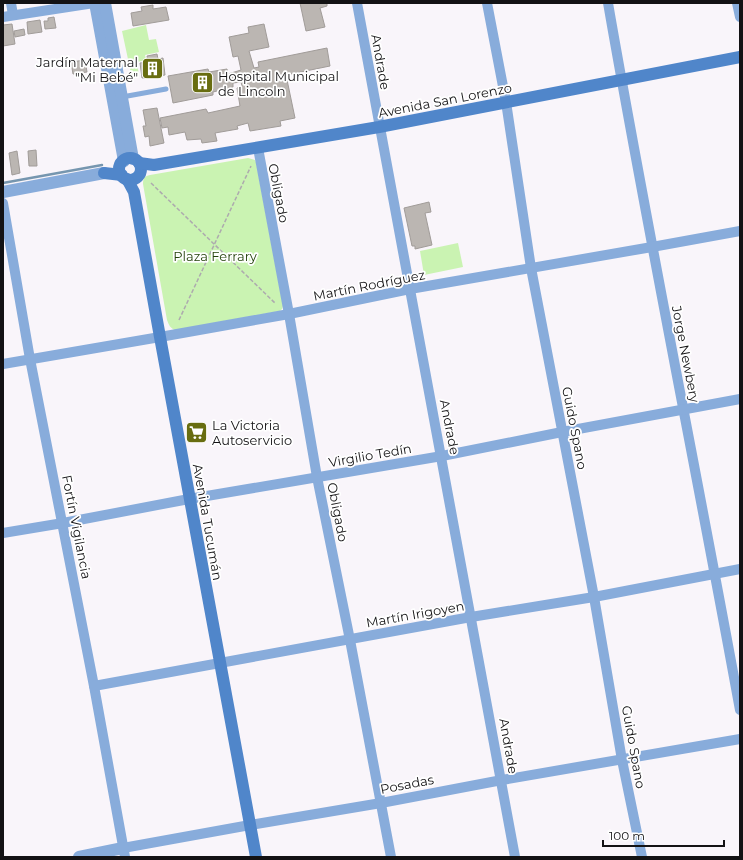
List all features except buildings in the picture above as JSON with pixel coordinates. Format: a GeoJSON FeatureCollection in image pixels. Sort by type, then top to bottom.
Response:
{"type":"FeatureCollection","features":[{"type":"Feature","properties":{"kind":"main road","name":"Avenida San Lorenzo"},"geometry":{"type":"LineString","coordinates":[[104,173],[379,127],[740,57]]}},
{"type":"Feature","properties":{"kind":"main road","name":"Avenida Tucumán"},"geometry":{"type":"LineString","coordinates":[[130,169],[189,499],[256,857]]}},
{"type":"Feature","properties":{"kind":"street"},"geometry":{"type":"LineString","coordinates":[[11,3],[8,16],[95,3],[130,169]]}},
{"type":"Feature","properties":{"kind":"street"},"geometry":{"type":"LineString","coordinates":[[105,3],[122,97],[130,169]]}},
{"type":"Feature","properties":{"kind":"street","name":"Andrade"},"geometry":{"type":"LineString","coordinates":[[357,3],[502,780],[515,857]]}},
{"type":"Feature","properties":{"kind":"street","name":"Guido Spano"},"geometry":{"type":"LineString","coordinates":[[487,3],[506,102],[531,268],[594,597],[622,760],[642,857]]}},
{"type":"Feature","properties":{"kind":"street","name":"Jorge Newbery"},"geometry":{"type":"LineString","coordinates":[[608,3],[621,81],[740,710]]}},
{"type":"Feature","properties":{"kind":"street"},"geometry":{"type":"LineString","coordinates":[[737,3],[740,17]]}},
{"type":"Feature","properties":{"kind":"street","name":"Obligado"},"geometry":{"type":"LineString","coordinates":[[258,148],[289,314],[317,477],[350,640],[391,857]]}},
{"type":"Feature","properties":{"kind":"street"},"geometry":{"type":"LineString","coordinates":[[3,192],[104,173]]}},
{"type":"Feature","properties":{"kind":"street","name":"Fortín Vigilancia"},"geometry":{"type":"LineString","coordinates":[[3,203],[30,359],[63,523],[124,853]]}},
{"type":"Feature","properties":{"kind":"street","name":"Martín Rodríguez"},"geometry":{"type":"LineString","coordinates":[[3,364],[289,314],[410,289],[740,231]]}},
{"type":"Feature","properties":{"kind":"street","name":"Virgilio Tedín"},"geometry":{"type":"LineString","coordinates":[[3,533],[189,499],[442,456],[740,399]]}},
{"type":"Feature","properties":{"kind":"street","name":"Martín Irigoyen"},"geometry":{"type":"LineString","coordinates":[[94,686],[471,617],[594,597],[740,569]]}},
{"type":"Feature","properties":{"kind":"street","name":"Posadas"},"geometry":{"type":"LineString","coordinates":[[79,857],[124,853],[250,825],[740,739]]}},
{"type":"Feature","properties":{"kind":"lane"},"geometry":{"type":"LineString","coordinates":[[122,97],[166,89]]}},
{"type":"Feature","properties":{"kind":"path"},"geometry":{"type":"LineString","coordinates":[[179,320],[251,166]]}},
{"type":"Feature","properties":{"kind":"path"},"geometry":{"type":"LineString","coordinates":[[151,183],[276,304]]}},
{"type":"Feature","properties":{"kind":"green space","name":"Jardín Maternal \"Mi Bebé\""},"geometry":{"type":"Polygon","coordinates":[[[146,25],[149,40],[156,39],[159,52],[145,55],[146,60],[137,62],[139,76],[132,78],[122,31],[146,25]]]}},
{"type":"Feature","properties":{"kind":"green space","name":"Plaza Ferrary"},"geometry":{"type":"Polygon","coordinates":[[[248,158],[255,160],[256,162],[283,306],[282,309],[280,311],[175,330],[170,326],[167,320],[143,184],[144,179],[150,175],[248,158]]]}},
{"type":"Feature","properties":{"kind":"green space"},"geometry":{"type":"Polygon","coordinates":[[[458,243],[463,267],[424,275],[420,251],[458,243]]]}},
{"type":"Feature","properties":{"kind":"waterway"},"geometry":{"type":"LineString","coordinates":[[3,183],[102,165]]}},
{"type":"Feature","properties":{"kind":"place","name":"Jardín Maternal \"Mi Bebé\""},"geometry":{"type":"Point","coordinates":[153,69]}},
{"type":"Feature","properties":{"kind":"place","name":"Hospital Municipal de Lincoln"},"geometry":{"type":"Point","coordinates":[203,83]}},
{"type":"Feature","properties":{"kind":"place","name":"La Victoria Autoservicio"},"geometry":{"type":"Point","coordinates":[196,432]}}]}
